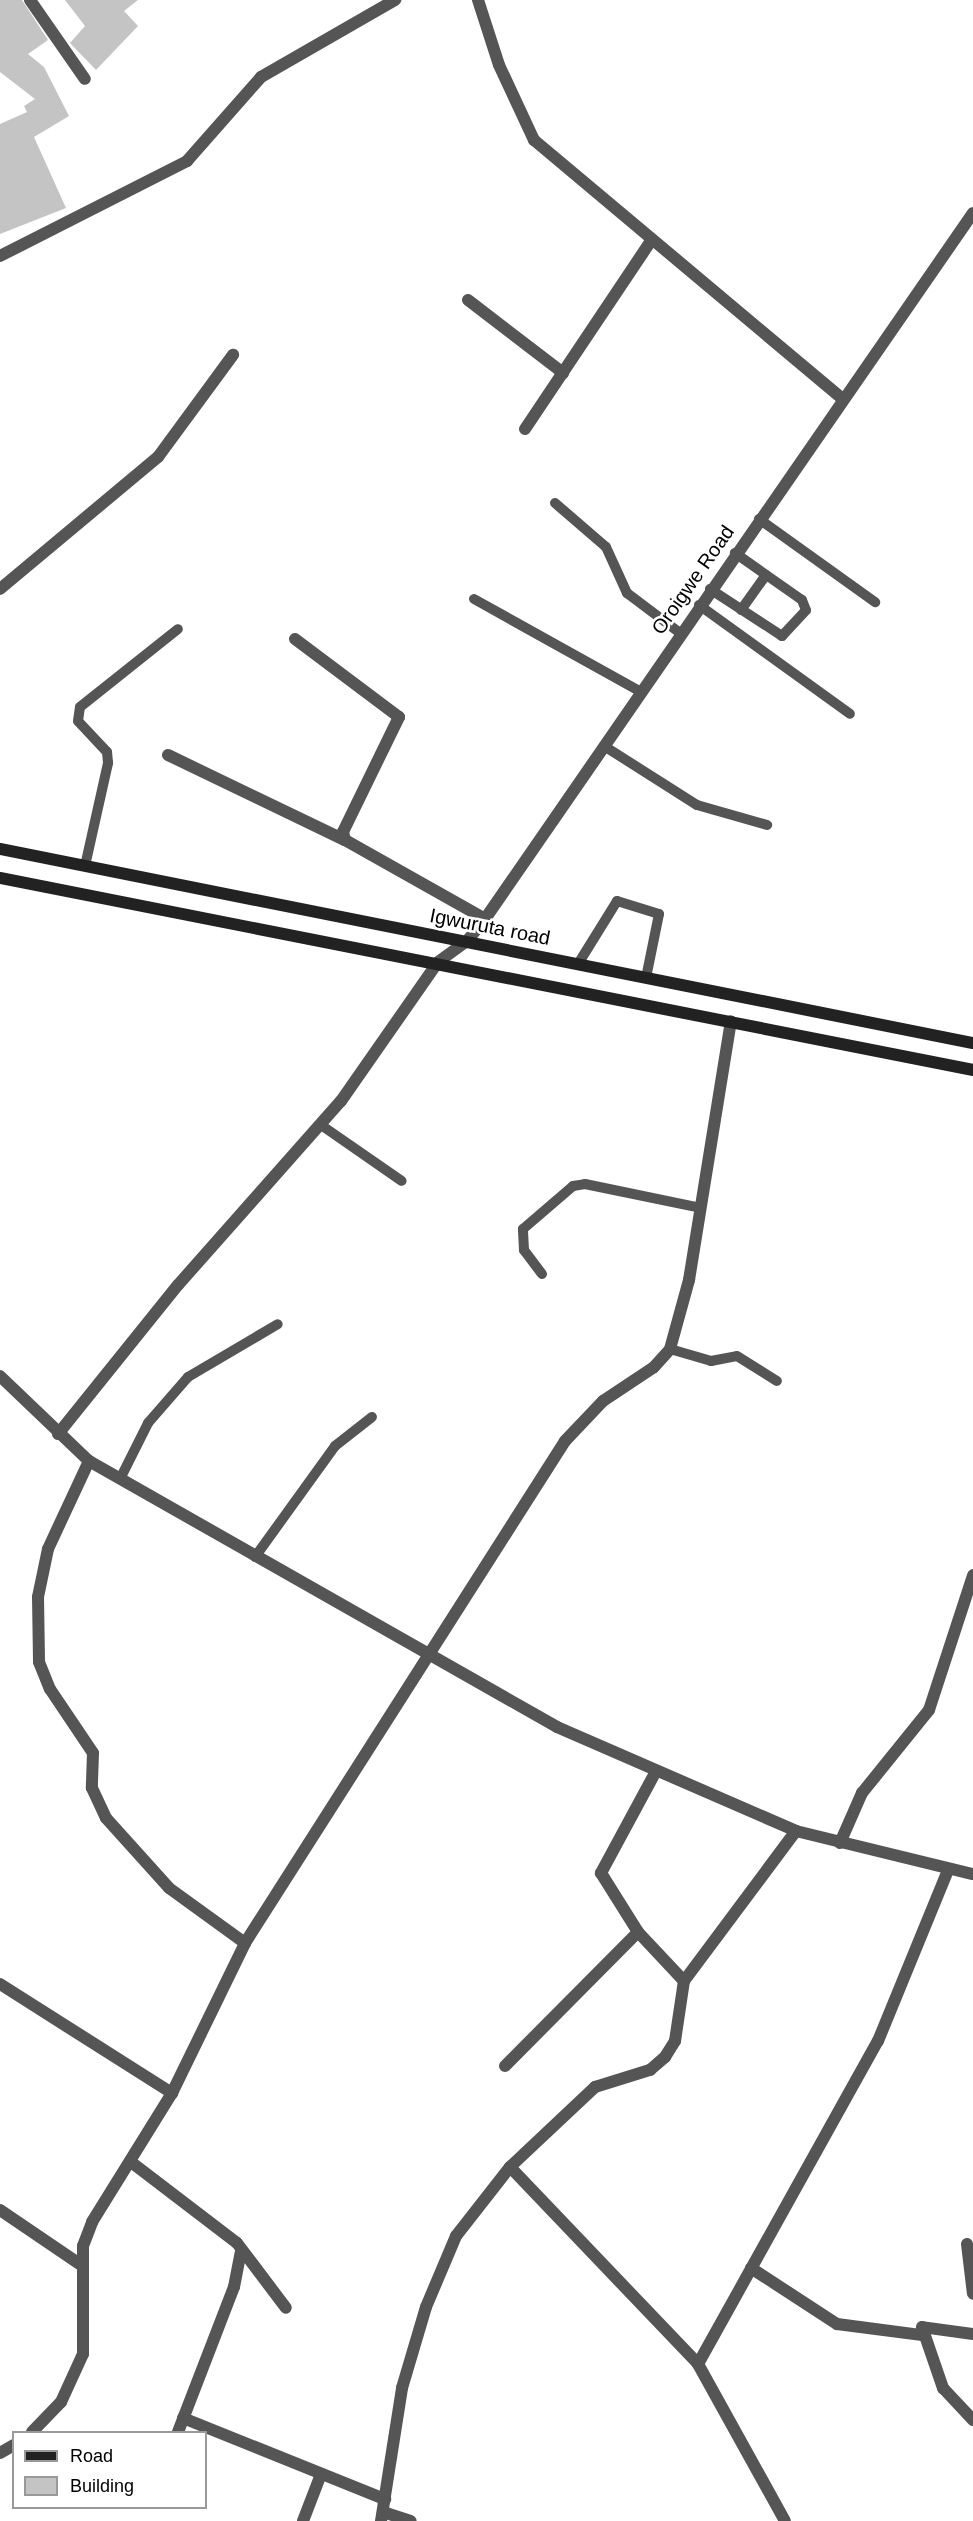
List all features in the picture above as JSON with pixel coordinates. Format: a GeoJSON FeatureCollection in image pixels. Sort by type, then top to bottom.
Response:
{"type":"FeatureCollection","features":[{"type":"Feature","properties":{"kind":"main road","name":"Igwuruta road"},"geometry":{"type":"LineString","coordinates":[[0,849],[973,1043]]}},
{"type":"Feature","properties":{"kind":"main road"},"geometry":{"type":"LineString","coordinates":[[0,878],[438,962],[973,1070]]}},
{"type":"Feature","properties":{"kind":"street"},"geometry":{"type":"LineString","coordinates":[[30,0],[85,79]]}},
{"type":"Feature","properties":{"kind":"street"},"geometry":{"type":"LineString","coordinates":[[0,256],[187,161],[261,77],[395,0]]}},
{"type":"Feature","properties":{"kind":"street"},"geometry":{"type":"LineString","coordinates":[[478,0],[523,124],[552,158],[842,398]]}},
{"type":"Feature","properties":{"kind":"street","name":"Oroigwe Road"},"geometry":{"type":"LineString","coordinates":[[58,1434],[178,1285],[321,1125],[438,962],[466,942],[485,919],[639,691],[973,213]]}},
{"type":"Feature","properties":{"kind":"street"},"geometry":{"type":"LineString","coordinates":[[525,429],[651,241]]}},
{"type":"Feature","properties":{"kind":"street"},"geometry":{"type":"LineString","coordinates":[[468,300],[562,373]]}},
{"type":"Feature","properties":{"kind":"street"},"geometry":{"type":"LineString","coordinates":[[0,589],[158,457],[233,355]]}},
{"type":"Feature","properties":{"kind":"street"},"geometry":{"type":"LineString","coordinates":[[295,639],[399,717],[342,832],[345,840]]}},
{"type":"Feature","properties":{"kind":"street"},"geometry":{"type":"LineString","coordinates":[[168,755],[345,840],[485,919]]}},
{"type":"Feature","properties":{"kind":"street"},"geometry":{"type":"LineString","coordinates":[[34,2431],[61,2403],[83,2354],[81,2265],[83,2246],[100,2205],[130,2162],[171,2093],[245,1943],[565,1442],[603,1401],[654,1367],[670,1349],[701,1208],[731,1021]]}},
{"type":"Feature","properties":{"kind":"street"},"geometry":{"type":"LineString","coordinates":[[0,1376],[58,1434],[89,1461],[427,1656],[655,1773],[796,1831],[948,1870],[973,1874]]}},
{"type":"Feature","properties":{"kind":"street"},"geometry":{"type":"LineString","coordinates":[[89,1461],[48,1549],[38,1597],[39,1662],[54,1696],[93,1753],[90,1781],[106,1818],[169,1888],[245,1943]]}},
{"type":"Feature","properties":{"kind":"street"},"geometry":{"type":"LineString","coordinates":[[840,1843],[862,1792],[929,1710],[973,1575]]}},
{"type":"Feature","properties":{"kind":"street"},"geometry":{"type":"LineString","coordinates":[[655,1773],[601,1873],[638,1932],[684,1982]]}},
{"type":"Feature","properties":{"kind":"street"},"geometry":{"type":"LineString","coordinates":[[383,2511],[402,2388],[432,2291],[456,2236],[510,2167],[602,2082],[650,2070],[665,2057],[675,2041],[684,1982],[796,1831]]}},
{"type":"Feature","properties":{"kind":"street"},"geometry":{"type":"LineString","coordinates":[[698,2364],[878,2041],[948,1870]]}},
{"type":"Feature","properties":{"kind":"street"},"geometry":{"type":"LineString","coordinates":[[505,2066],[638,1932]]}},
{"type":"Feature","properties":{"kind":"street"},"geometry":{"type":"LineString","coordinates":[[0,1984],[171,2093]]}},
{"type":"Feature","properties":{"kind":"street"},"geometry":{"type":"LineString","coordinates":[[130,2162],[237,2243],[241,2252],[285,2308]]}},
{"type":"Feature","properties":{"kind":"street"},"geometry":{"type":"LineString","coordinates":[[510,2167],[698,2364],[783,2520]]}},
{"type":"Feature","properties":{"kind":"street"},"geometry":{"type":"LineString","coordinates":[[0,2210],[81,2265]]}},
{"type":"Feature","properties":{"kind":"street"},"geometry":{"type":"LineString","coordinates":[[967,2244],[973,2294]]}},
{"type":"Feature","properties":{"kind":"street"},"geometry":{"type":"LineString","coordinates":[[179,2431],[234,2287],[241,2252]]}},
{"type":"Feature","properties":{"kind":"street"},"geometry":{"type":"LineString","coordinates":[[751,2268],[837,2324],[922,2335]]}},
{"type":"Feature","properties":{"kind":"street"},"geometry":{"type":"LineString","coordinates":[[973,2334],[925,2325],[922,2335],[943,2388],[973,2420]]}},
{"type":"Feature","properties":{"kind":"street"},"geometry":{"type":"LineString","coordinates":[[183,2418],[321,2474],[383,2511],[411,2521]]}},
{"type":"Feature","properties":{"kind":"street"},"geometry":{"type":"LineString","coordinates":[[303,2521],[321,2474]]}},
{"type":"Feature","properties":{"kind":"lane"},"geometry":{"type":"LineString","coordinates":[[555,503],[606,547],[627,593],[680,633]]}},
{"type":"Feature","properties":{"kind":"lane"},"geometry":{"type":"LineString","coordinates":[[759,519],[875,602]]}},
{"type":"Feature","properties":{"kind":"lane"},"geometry":{"type":"LineString","coordinates":[[710,590],[777,634],[789,634],[806,604],[735,553]]}},
{"type":"Feature","properties":{"kind":"lane"},"geometry":{"type":"LineString","coordinates":[[741,610],[766,575]]}},
{"type":"Feature","properties":{"kind":"lane"},"geometry":{"type":"LineString","coordinates":[[474,600],[639,691]]}},
{"type":"Feature","properties":{"kind":"lane"},"geometry":{"type":"LineString","coordinates":[[699,605],[850,714]]}},
{"type":"Feature","properties":{"kind":"lane"},"geometry":{"type":"LineString","coordinates":[[86,866],[108,763],[107,752],[78,720],[80,707],[178,629]]}},
{"type":"Feature","properties":{"kind":"lane"},"geometry":{"type":"LineString","coordinates":[[604,746],[697,805],[767,825]]}},
{"type":"Feature","properties":{"kind":"lane"},"geometry":{"type":"LineString","coordinates":[[578,964],[617,901],[658,914],[646,978]]}},
{"type":"Feature","properties":{"kind":"lane"},"geometry":{"type":"LineString","coordinates":[[321,1125],[402,1181]]}},
{"type":"Feature","properties":{"kind":"lane"},"geometry":{"type":"LineString","coordinates":[[542,1274],[524,1250],[523,1230],[573,1186],[585,1184],[701,1208]]}},
{"type":"Feature","properties":{"kind":"lane"},"geometry":{"type":"LineString","coordinates":[[120,1479],[148,1423],[188,1377],[279,1324]]}},
{"type":"Feature","properties":{"kind":"lane"},"geometry":{"type":"LineString","coordinates":[[670,1349],[711,1361],[737,1356],[777,1381]]}},
{"type":"Feature","properties":{"kind":"lane"},"geometry":{"type":"LineString","coordinates":[[255,1557],[335,1446],[372,1417]]}},
{"type":"Feature","properties":{"kind":"building"},"geometry":{"type":"Polygon","coordinates":[[[0,0],[22,0],[48,40],[28,54],[44,67],[69,116],[34,137],[66,208],[0,234],[0,124],[27,112],[24,106],[35,99],[0,72],[0,0]]]}},
{"type":"Feature","properties":{"kind":"building"},"geometry":{"type":"Polygon","coordinates":[[[65,0],[138,0],[124,11],[138,26],[96,70],[70,43],[85,26],[65,0]]]}}]}
